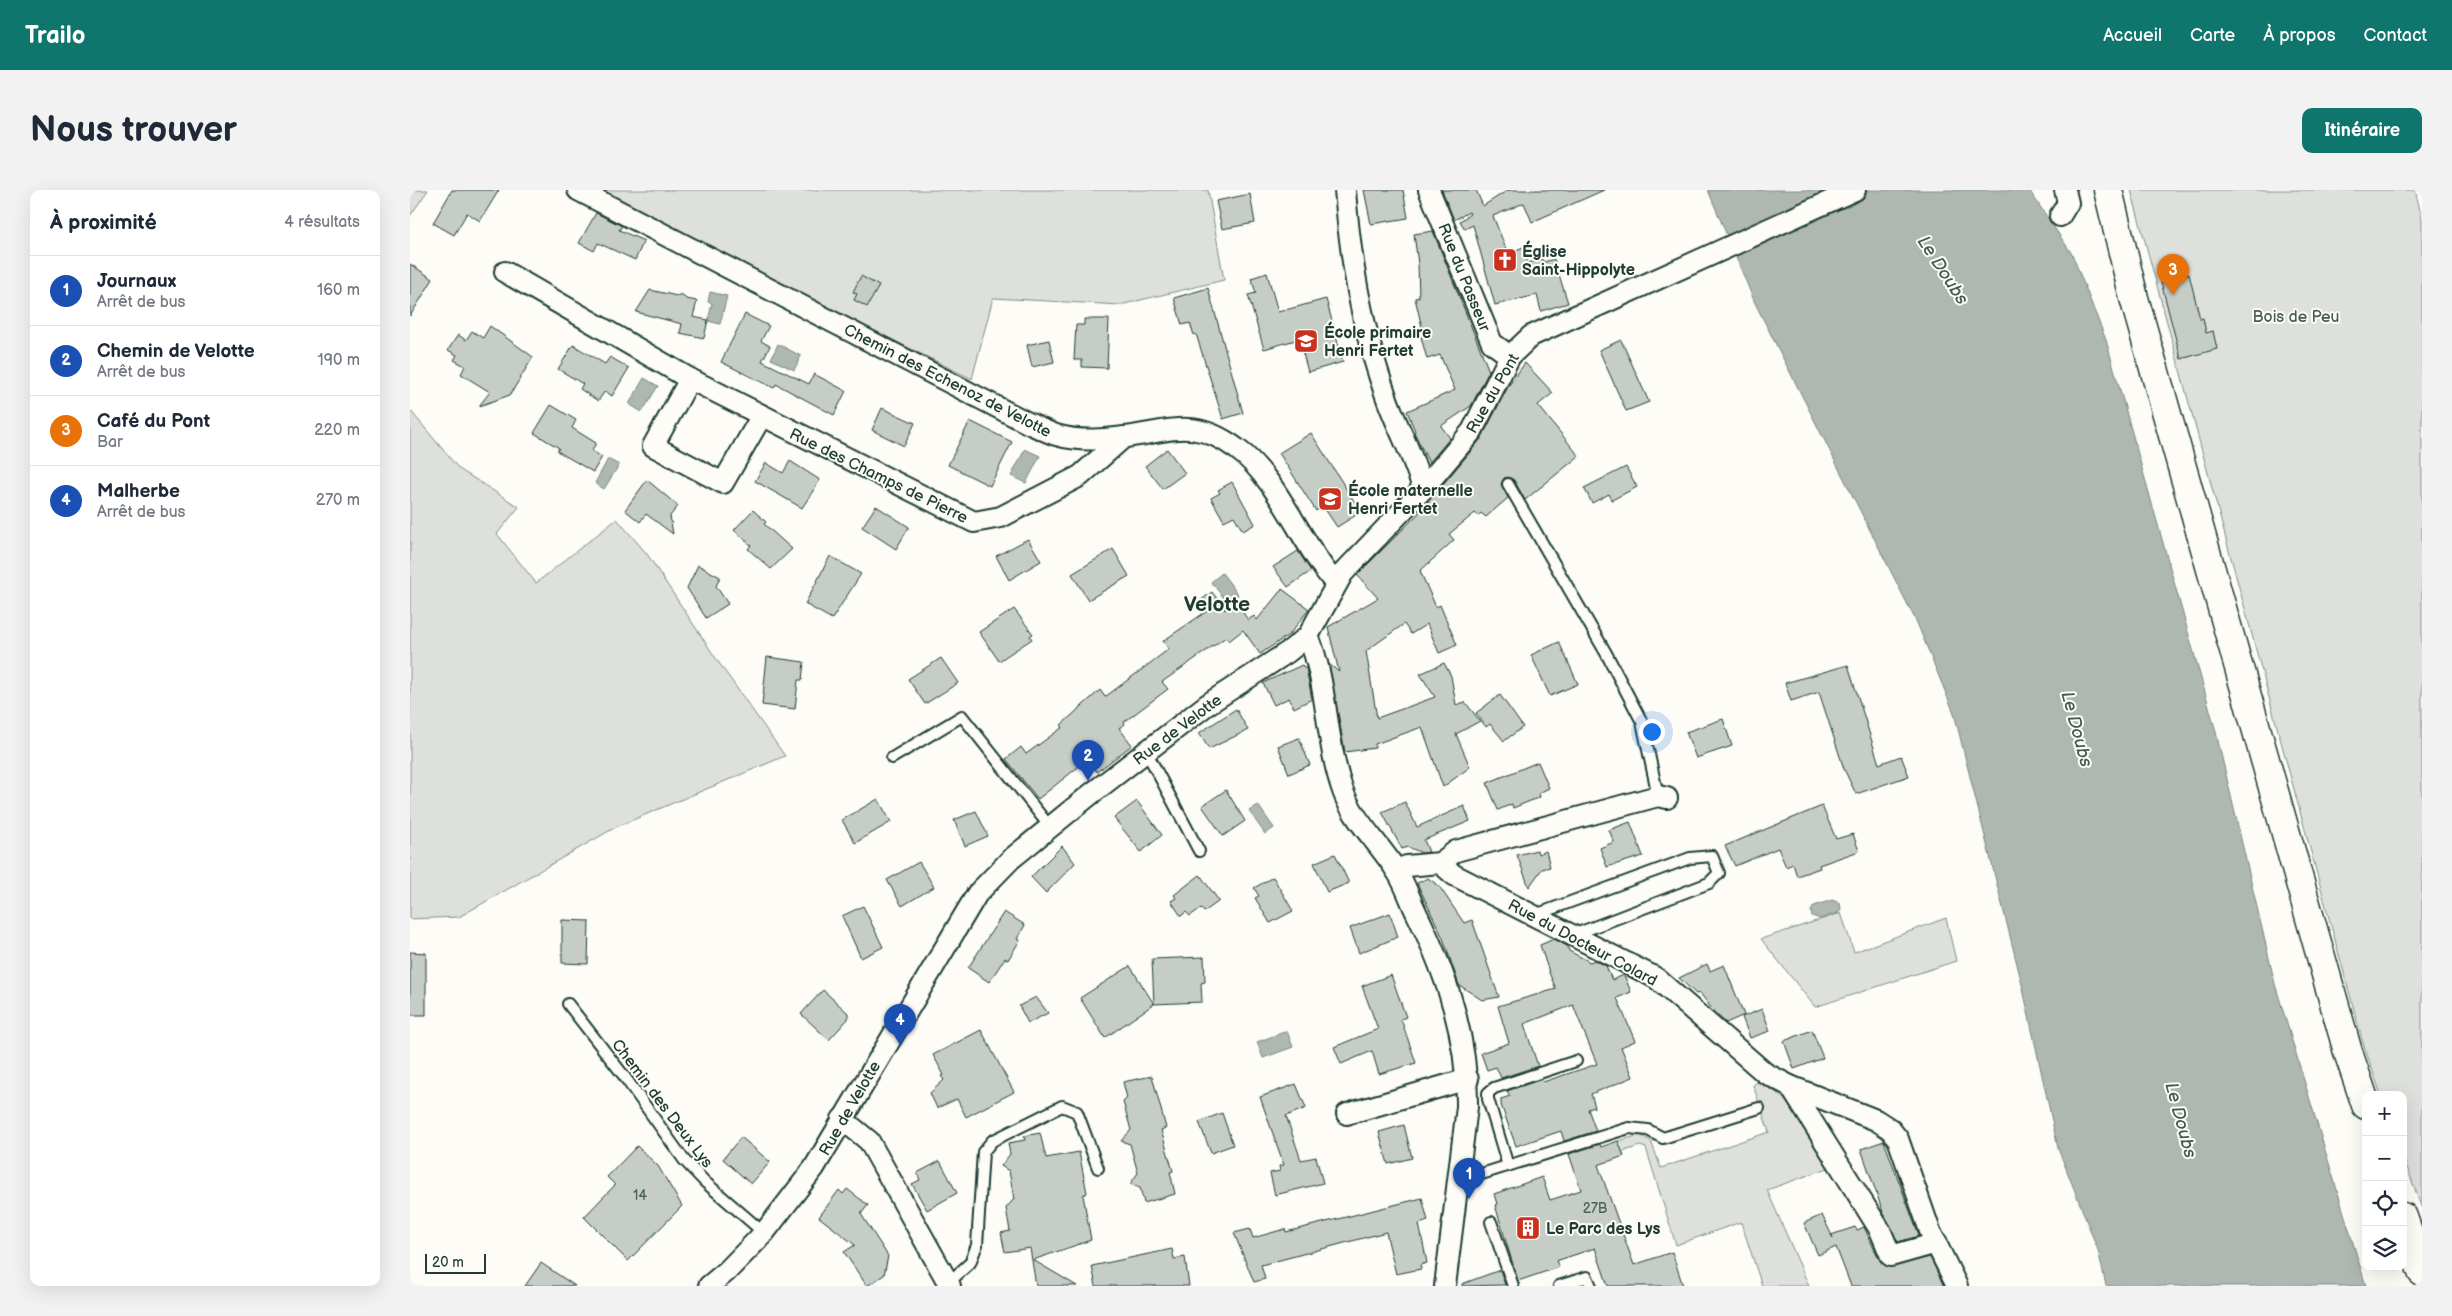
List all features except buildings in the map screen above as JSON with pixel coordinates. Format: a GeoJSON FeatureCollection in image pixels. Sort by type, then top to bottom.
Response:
{"type":"FeatureCollection","features":[{"type":"Feature","properties":{"kind":"main road"},"geometry":{"type":"LineString","coordinates":[[2108,190],[2134,298],[2342,1033],[2362,1093]]}},
{"type":"Feature","properties":{"kind":"main road"},"geometry":{"type":"LineString","coordinates":[[2406,1226],[2422,1272]]}},
{"type":"Feature","properties":{"kind":"street","name":"Chemin des Echenoz de Velotte"},"geometry":{"type":"LineString","coordinates":[[578,190],[1028,423],[1058,436],[1093,439],[1124,437],[1173,428],[1196,429],[1212,434],[1238,449],[1259,469],[1336,584]]}},
{"type":"Feature","properties":{"kind":"street"},"geometry":{"type":"LineString","coordinates":[[1345,190],[1358,296],[1365,324],[1385,393],[1423,489]]}},
{"type":"Feature","properties":{"kind":"street","name":"Rue du Passeur"},"geometry":{"type":"LineString","coordinates":[[1429,190],[1492,343],[1510,356]]}},
{"type":"Feature","properties":{"kind":"street","name":"Rue du Pont"},"geometry":{"type":"LineString","coordinates":[[1308,636],[1343,573],[1423,489],[1472,431],[1510,356],[1531,336],[1693,265],[1855,190]]}},
{"type":"Feature","properties":{"kind":"street"},"geometry":{"type":"LineString","coordinates":[[2060,216],[2068,203],[2065,190]]}},
{"type":"Feature","properties":{"kind":"street","name":"Rue des Champs de Pierre"},"geometry":{"type":"LineString","coordinates":[[504,272],[690,379],[761,417],[974,522],[1001,517],[1080,476],[1124,437]]}},
{"type":"Feature","properties":{"kind":"street"},"geometry":{"type":"LineString","coordinates":[[690,379],[654,446],[723,483],[761,417]]}},
{"type":"Feature","properties":{"kind":"street"},"geometry":{"type":"LineString","coordinates":[[1308,636],[1317,663],[1333,760],[1344,794],[1396,870],[1439,960],[1459,1024],[1468,1079],[1467,1107],[1445,1286]]}},
{"type":"Feature","properties":{"kind":"street","name":"Rue de Velotte"},"geometry":{"type":"LineString","coordinates":[[709,1286],[727,1271],[764,1233],[814,1168],[977,894],[1011,859],[1146,751],[1208,704],[1288,652],[1308,636]]}},
{"type":"Feature","properties":{"kind":"street"},"geometry":{"type":"LineString","coordinates":[[1396,870],[1408,866],[1440,863],[1456,851],[1663,797]]}},
{"type":"Feature","properties":{"kind":"street","name":"Rue du Docteur Colard"},"geometry":{"type":"LineString","coordinates":[[1440,863],[1454,876],[1656,978],[1765,1073],[1790,1086],[1852,1109],[1890,1129],[1898,1139],[1930,1231],[1957,1286]]}},
{"type":"Feature","properties":{"kind":"street"},"geometry":{"type":"LineString","coordinates":[[1347,1114],[1468,1079]]}},
{"type":"Feature","properties":{"kind":"street"},"geometry":{"type":"LineString","coordinates":[[1790,1086],[1880,1230],[1892,1256],[1937,1243]]}},
{"type":"Feature","properties":{"kind":"street"},"geometry":{"type":"LineString","coordinates":[[842,1119],[869,1141],[949,1284]]}},
{"type":"Feature","properties":{"kind":"lane"},"geometry":{"type":"LineString","coordinates":[[1508,484],[1606,653],[1642,722],[1663,797]]}},
{"type":"Feature","properties":{"kind":"lane"},"geometry":{"type":"LineString","coordinates":[[892,758],[962,716],[1050,827]]}},
{"type":"Feature","properties":{"kind":"lane"},"geometry":{"type":"LineString","coordinates":[[1146,751],[1199,851]]}},
{"type":"Feature","properties":{"kind":"lane"},"geometry":{"type":"LineString","coordinates":[[1533,916],[1690,858],[1712,856],[1719,873],[1709,884],[1572,936]]}},
{"type":"Feature","properties":{"kind":"lane","name":"Chemin des Deux Lys"},"geometry":{"type":"LineString","coordinates":[[568,1004],[624,1076],[684,1160],[705,1182],[764,1233]]}},
{"type":"Feature","properties":{"kind":"lane"},"geometry":{"type":"LineString","coordinates":[[1508,1166],[1488,1099],[1488,1093],[1494,1088],[1576,1061]]}},
{"type":"Feature","properties":{"kind":"lane"},"geometry":{"type":"LineString","coordinates":[[949,1284],[970,1263],[977,1245],[983,1152],[992,1141],[1062,1106],[1077,1112],[1098,1168]]}},
{"type":"Feature","properties":{"kind":"lane"},"geometry":{"type":"LineString","coordinates":[[1459,1181],[1629,1128],[1648,1130],[1663,1138],[1758,1108]]}},
{"type":"Feature","properties":{"kind":"lane"},"geometry":{"type":"LineString","coordinates":[[1491,1222],[1513,1286]]}},
{"type":"Feature","properties":{"kind":"lane"},"geometry":{"type":"LineString","coordinates":[[1559,1286],[1587,1277],[1591,1286]]}},
{"type":"Feature","properties":{"kind":"green space"},"geometry":{"type":"Polygon","coordinates":[[[410,190],[428,190],[410,216],[410,190]]]}},
{"type":"Feature","properties":{"kind":"green space"},"geometry":{"type":"Polygon","coordinates":[[[587,190],[1208,190],[1224,280],[1120,305],[993,298],[972,379],[714,252],[644,213],[587,190]]]}},
{"type":"Feature","properties":{"kind":"green space","name":"Bois de Peu"},"geometry":{"type":"Polygon","coordinates":[[[2131,190],[2415,190],[2422,218],[2422,1209],[2407,1167],[2407,1091],[2380,1091],[2363,1043],[2131,190]]]}},
{"type":"Feature","properties":{"kind":"green space"},"geometry":{"type":"Polygon","coordinates":[[[410,410],[459,469],[519,507],[497,534],[536,583],[617,519],[647,554],[719,663],[785,756],[616,827],[459,917],[410,919],[410,410]]]}},
{"type":"Feature","properties":{"kind":"green space"},"geometry":{"type":"Polygon","coordinates":[[[1841,913],[1854,952],[1946,918],[1956,961],[1815,1007],[1761,939],[1841,913]]]}},
{"type":"Feature","properties":{"kind":"green space"},"geometry":{"type":"Polygon","coordinates":[[[1761,1080],[1785,1100],[1828,1168],[1767,1190],[1809,1286],[1762,1286],[1741,1222],[1676,1245],[1646,1148],[1640,1146],[1622,1152],[1618,1141],[1640,1135],[1651,1141],[1661,1168],[1769,1132],[1753,1085],[1761,1080]]]}},
{"type":"Feature","properties":{"kind":"water","name":"Le Doubs"},"geometry":{"type":"Polygon","coordinates":[[[1708,190],[2029,190],[2072,254],[2106,340],[2215,728],[2275,984],[2366,1286],[2106,1286],[2098,1250],[2058,1148],[2021,980],[1954,713],[1917,623],[1755,303],[1708,190]]]}},
{"type":"Feature","properties":{"kind":"water"},"geometry":{"type":"Polygon","coordinates":[[[710,292],[727,296],[720,324],[708,321],[712,303],[708,302],[710,292]]]}},
{"type":"Feature","properties":{"kind":"water"},"geometry":{"type":"Polygon","coordinates":[[[778,344],[801,356],[794,370],[771,359],[778,344]]]}},
{"type":"Feature","properties":{"kind":"water"},"geometry":{"type":"Polygon","coordinates":[[[644,378],[658,386],[642,412],[629,404],[644,378]]]}},
{"type":"Feature","properties":{"kind":"water"},"geometry":{"type":"Polygon","coordinates":[[[1025,449],[1040,456],[1026,483],[1011,476],[1025,449]]]}},
{"type":"Feature","properties":{"kind":"water"},"geometry":{"type":"Polygon","coordinates":[[[608,459],[619,465],[604,489],[595,483],[608,459]]]}},
{"type":"Feature","properties":{"kind":"water"},"geometry":{"type":"Polygon","coordinates":[[[1222,573],[1238,594],[1234,601],[1227,602],[1211,582],[1222,573]]]}},
{"type":"Feature","properties":{"kind":"water"},"geometry":{"type":"Polygon","coordinates":[[[1258,805],[1274,828],[1265,834],[1249,811],[1258,805]]]}},
{"type":"Feature","properties":{"kind":"water"},"geometry":{"type":"Polygon","coordinates":[[[1832,900],[1840,903],[1841,909],[1838,913],[1820,919],[1812,916],[1811,911],[1814,906],[1832,900]]]}},
{"type":"Feature","properties":{"kind":"water"},"geometry":{"type":"Polygon","coordinates":[[[1287,1031],[1293,1047],[1263,1058],[1257,1042],[1287,1031]]]}},
{"type":"Feature","properties":{"kind":"place","name":"Église Saint-Hippolyte"},"geometry":{"type":"Point","coordinates":[1505,260]}},
{"type":"Feature","properties":{"kind":"place","name":"Café du Pont"},"geometry":{"type":"Point","coordinates":[2173,295]}},
{"type":"Feature","properties":{"kind":"place","name":"École primaire Henri Fertet"},"geometry":{"type":"Point","coordinates":[1306,341]}},
{"type":"Feature","properties":{"kind":"place","name":"École maternelle Henri Fertet"},"geometry":{"type":"Point","coordinates":[1330,499]}},
{"type":"Feature","properties":{"kind":"place","name":"Chemin de Velotte"},"geometry":{"type":"Point","coordinates":[1088,781]}},
{"type":"Feature","properties":{"kind":"place","name":"Malherbe"},"geometry":{"type":"Point","coordinates":[900,1045]}},
{"type":"Feature","properties":{"kind":"place","name":"Journaux"},"geometry":{"type":"Point","coordinates":[1469,1199]}},
{"type":"Feature","properties":{"kind":"place","name":"Le Parc des Lys"},"geometry":{"type":"Point","coordinates":[1528,1228]}},
{"type":"Feature","properties":{"kind":"district","name":"Velotte"},"geometry":{"type":"Point","coordinates":[1217,604]}}]}
